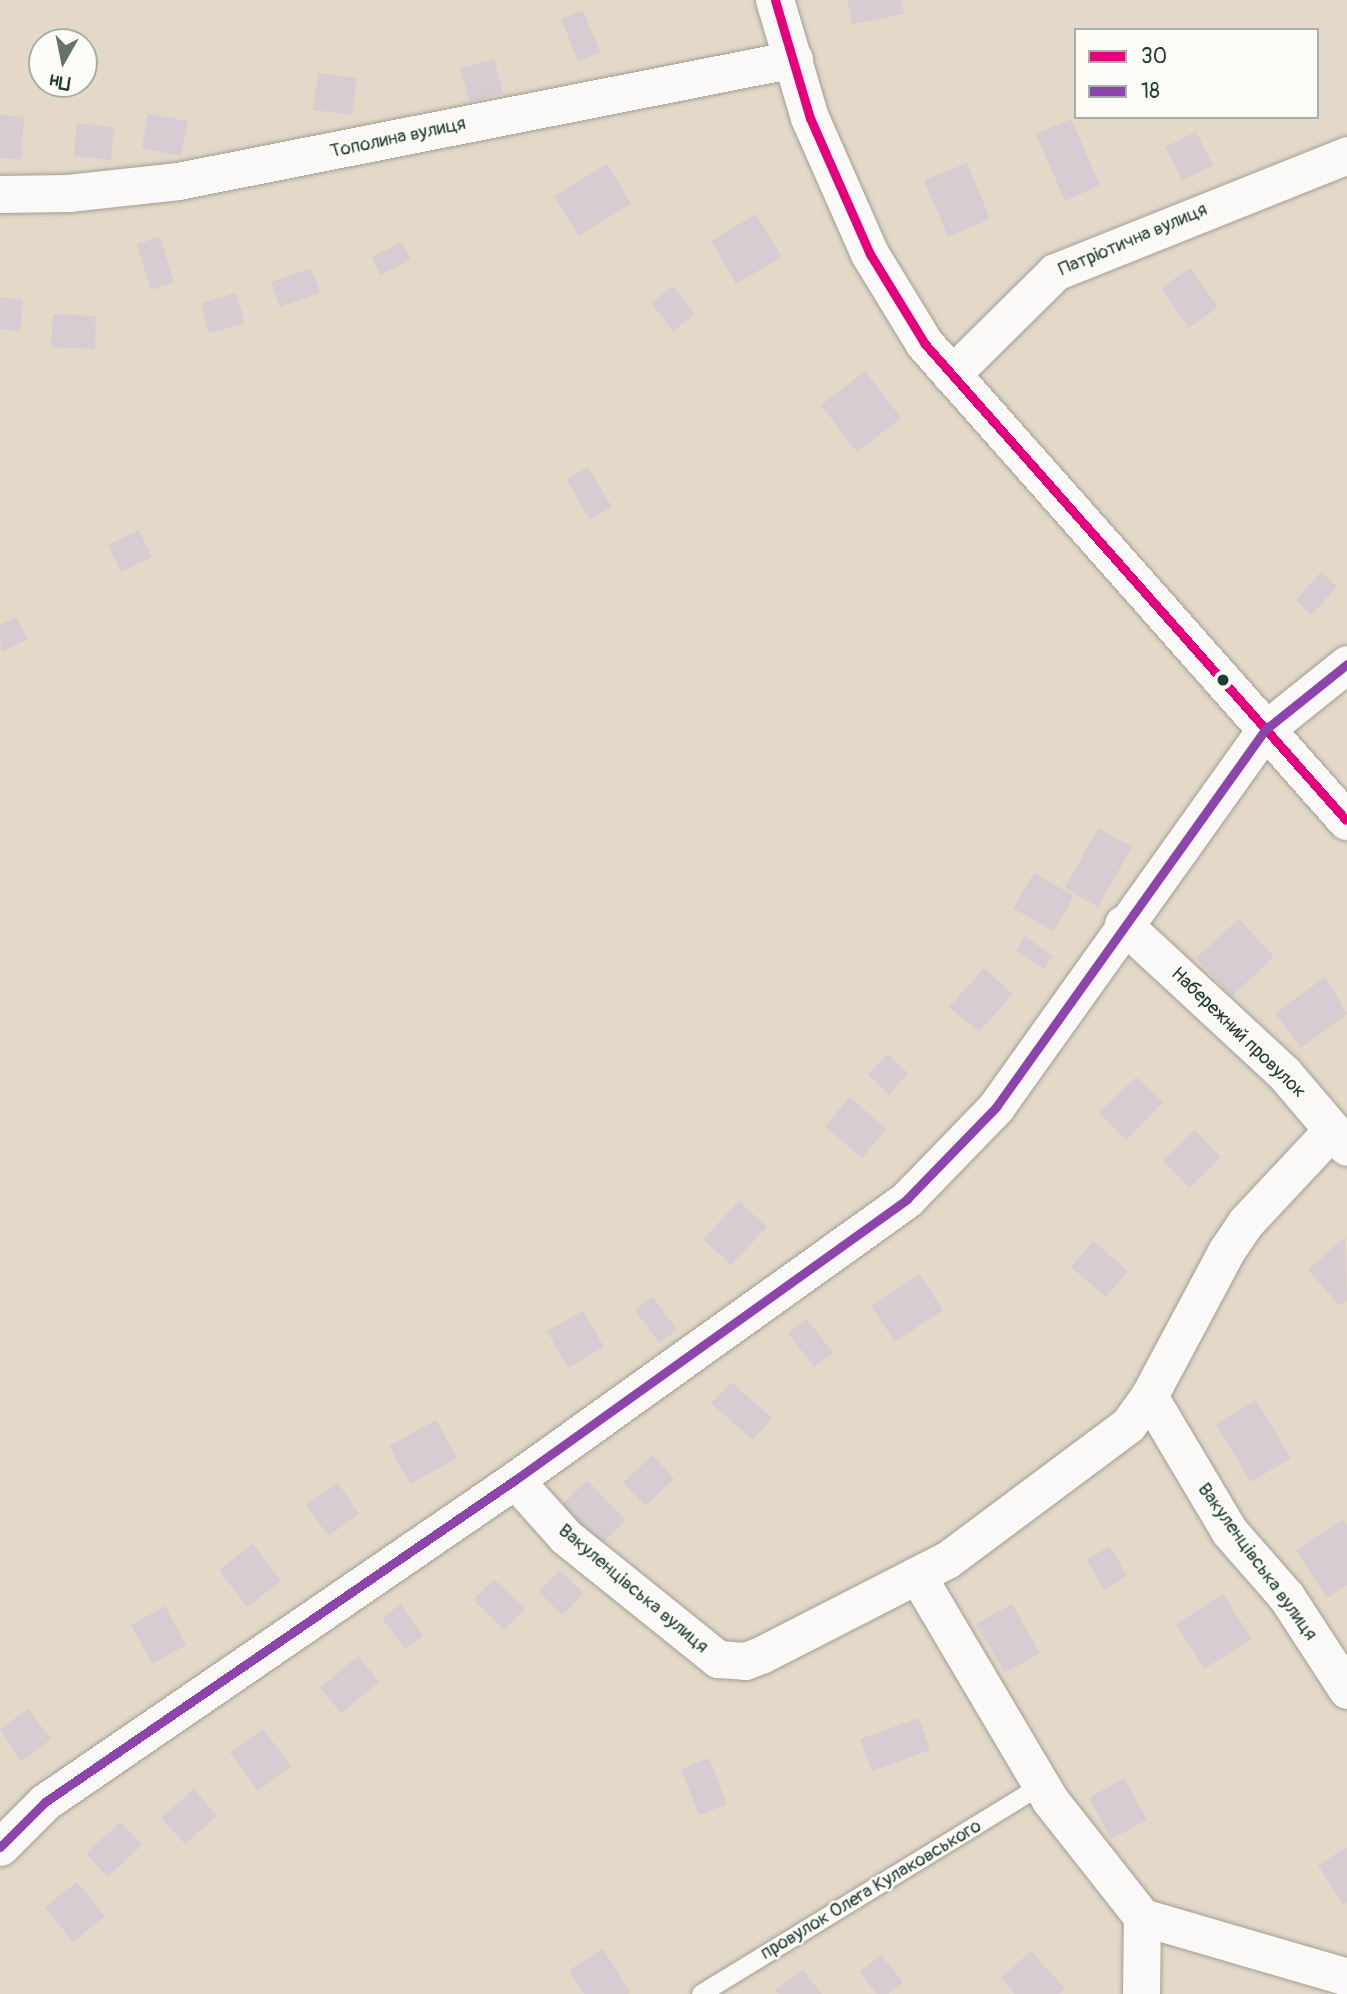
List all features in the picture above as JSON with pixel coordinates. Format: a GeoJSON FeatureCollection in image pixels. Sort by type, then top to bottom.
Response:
{"type":"FeatureCollection","features":[{"type":"Feature","properties":{"kind":"street"},"geometry":{"type":"LineString","coordinates":[[775,0],[810,118],[870,254],[925,344],[1347,821]]}},
{"type":"Feature","properties":{"kind":"street","name":"Тополина вулиця"},"geometry":{"type":"LineString","coordinates":[[0,194],[68,193],[178,181],[794,59]]}},
{"type":"Feature","properties":{"kind":"street","name":"Патріотична вулиця"},"geometry":{"type":"LineString","coordinates":[[951,375],[1055,272],[1347,155]]}},
{"type":"Feature","properties":{"kind":"street"},"geometry":{"type":"LineString","coordinates":[[0,1847],[45,1802],[515,1480],[871,1228],[927,1181],[996,1107],[1123,924],[1266,729],[1347,664]]}},
{"type":"Feature","properties":{"kind":"street","name":"Набережний провулок"},"geometry":{"type":"LineString","coordinates":[[1123,924],[1284,1073],[1340,1138]]}},
{"type":"Feature","properties":{"kind":"street","name":"Вакуленцівська вулиця"},"geometry":{"type":"LineString","coordinates":[[515,1480],[566,1537],[718,1659],[745,1661],[761,1655],[947,1560],[1087,1460],[1128,1425],[1149,1396],[1227,1250],[1246,1222],[1340,1138]]}},
{"type":"Feature","properties":{"kind":"street","name":"Вакуленцівська вулиця"},"geometry":{"type":"LineString","coordinates":[[1149,1396],[1229,1531],[1286,1596],[1347,1690]]}},
{"type":"Feature","properties":{"kind":"street"},"geometry":{"type":"LineString","coordinates":[[918,1575],[1041,1786],[1142,1917],[1347,1977]]}},
{"type":"Feature","properties":{"kind":"street"},"geometry":{"type":"LineString","coordinates":[[1141,1994],[1142,1917]]}},
{"type":"Feature","properties":{"kind":"lane","name":"провулок Олега Кулаковського"},"geometry":{"type":"LineString","coordinates":[[701,1994],[1041,1786]]}},
{"type":"Feature","properties":{"kind":"building"},"geometry":{"type":"Polygon","coordinates":[[[847,0],[901,0],[904,14],[852,24],[847,0]]]}},
{"type":"Feature","properties":{"kind":"building"},"geometry":{"type":"Polygon","coordinates":[[[583,10],[600,52],[578,61],[561,19],[583,10]]]}},
{"type":"Feature","properties":{"kind":"building"},"geometry":{"type":"Polygon","coordinates":[[[494,59],[503,93],[470,102],[460,68],[494,59]]]}},
{"type":"Feature","properties":{"kind":"building"},"geometry":{"type":"Polygon","coordinates":[[[318,73],[357,78],[352,115],[313,110],[318,73]]]}},
{"type":"Feature","properties":{"kind":"building"},"geometry":{"type":"Polygon","coordinates":[[[148,114],[188,121],[181,156],[142,148],[148,114]]]}},
{"type":"Feature","properties":{"kind":"building"},"geometry":{"type":"Polygon","coordinates":[[[0,115],[24,117],[21,159],[0,158],[0,115]]]}},
{"type":"Feature","properties":{"kind":"building"},"geometry":{"type":"Polygon","coordinates":[[[1071,119],[1100,185],[1065,201],[1036,134],[1071,119]]]}},
{"type":"Feature","properties":{"kind":"building"},"geometry":{"type":"Polygon","coordinates":[[[77,123],[114,127],[111,160],[74,156],[77,123]]]}},
{"type":"Feature","properties":{"kind":"building"},"geometry":{"type":"Polygon","coordinates":[[[1196,132],[1213,165],[1182,181],[1165,147],[1196,132]]]}},
{"type":"Feature","properties":{"kind":"building"},"geometry":{"type":"Polygon","coordinates":[[[967,163],[990,219],[948,237],[924,180],[967,163]]]}},
{"type":"Feature","properties":{"kind":"building"},"geometry":{"type":"Polygon","coordinates":[[[607,164],[631,204],[578,236],[554,196],[607,164]]]}},
{"type":"Feature","properties":{"kind":"building"},"geometry":{"type":"Polygon","coordinates":[[[756,214],[782,257],[736,284],[711,241],[756,214]]]}},
{"type":"Feature","properties":{"kind":"building"},"geometry":{"type":"Polygon","coordinates":[[[160,237],[174,283],[151,290],[137,244],[160,237]]]}},
{"type":"Feature","properties":{"kind":"building"},"geometry":{"type":"Polygon","coordinates":[[[402,242],[411,260],[380,275],[372,257],[402,242]]]}},
{"type":"Feature","properties":{"kind":"building"},"geometry":{"type":"Polygon","coordinates":[[[311,268],[320,293],[280,307],[271,282],[311,268]]]}},
{"type":"Feature","properties":{"kind":"building"},"geometry":{"type":"Polygon","coordinates":[[[1190,268],[1218,307],[1189,328],[1161,288],[1190,268]]]}},
{"type":"Feature","properties":{"kind":"building"},"geometry":{"type":"Polygon","coordinates":[[[673,286],[695,314],[673,331],[651,303],[673,286]]]}},
{"type":"Feature","properties":{"kind":"building"},"geometry":{"type":"Polygon","coordinates":[[[236,293],[245,323],[209,333],[201,303],[236,293]]]}},
{"type":"Feature","properties":{"kind":"building"},"geometry":{"type":"Polygon","coordinates":[[[0,297],[23,300],[20,331],[0,329],[0,297]]]}},
{"type":"Feature","properties":{"kind":"building"},"geometry":{"type":"Polygon","coordinates":[[[53,314],[96,316],[95,349],[51,347],[53,314]]]}},
{"type":"Feature","properties":{"kind":"building"},"geometry":{"type":"Polygon","coordinates":[[[865,371],[901,418],[857,452],[821,405],[865,371]]]}},
{"type":"Feature","properties":{"kind":"building"},"geometry":{"type":"Polygon","coordinates":[[[588,467],[612,507],[590,519],[566,480],[588,467]]]}},
{"type":"Feature","properties":{"kind":"building"},"geometry":{"type":"Polygon","coordinates":[[[139,530],[152,557],[121,572],[108,545],[139,530]]]}},
{"type":"Feature","properties":{"kind":"building"},"geometry":{"type":"Polygon","coordinates":[[[1321,572],[1337,586],[1312,615],[1296,600],[1321,572]]]}},
{"type":"Feature","properties":{"kind":"building"},"geometry":{"type":"Polygon","coordinates":[[[17,617],[28,639],[1,652],[0,625],[17,617]]]}},
{"type":"Feature","properties":{"kind":"building"},"geometry":{"type":"Polygon","coordinates":[[[1098,828],[1132,847],[1098,907],[1065,888],[1098,828]]]}},
{"type":"Feature","properties":{"kind":"building"},"geometry":{"type":"Polygon","coordinates":[[[1034,873],[1074,896],[1054,931],[1013,908],[1034,873]]]}},
{"type":"Feature","properties":{"kind":"building"},"geometry":{"type":"Polygon","coordinates":[[[1239,919],[1274,957],[1232,996],[1196,958],[1239,919]]]}},
{"type":"Feature","properties":{"kind":"building"},"geometry":{"type":"Polygon","coordinates":[[[1025,936],[1053,956],[1044,969],[1016,950],[1025,936]]]}},
{"type":"Feature","properties":{"kind":"building"},"geometry":{"type":"Polygon","coordinates":[[[984,968],[1013,994],[979,1032],[949,1007],[984,968]]]}},
{"type":"Feature","properties":{"kind":"building"},"geometry":{"type":"Polygon","coordinates":[[[1325,977],[1347,1014],[1301,1048],[1275,1013],[1325,977]]]}},
{"type":"Feature","properties":{"kind":"building"},"geometry":{"type":"Polygon","coordinates":[[[887,1054],[908,1073],[889,1095],[868,1075],[887,1054]]]}},
{"type":"Feature","properties":{"kind":"building"},"geometry":{"type":"Polygon","coordinates":[[[1136,1077],[1163,1102],[1126,1140],[1099,1113],[1136,1077]]]}},
{"type":"Feature","properties":{"kind":"building"},"geometry":{"type":"Polygon","coordinates":[[[850,1097],[886,1129],[862,1158],[825,1126],[850,1097]]]}},
{"type":"Feature","properties":{"kind":"building"},"geometry":{"type":"Polygon","coordinates":[[[1195,1130],[1221,1157],[1189,1188],[1163,1161],[1195,1130]]]}},
{"type":"Feature","properties":{"kind":"building"},"geometry":{"type":"Polygon","coordinates":[[[739,1201],[767,1227],[731,1265],[703,1239],[739,1201]]]}},
{"type":"Feature","properties":{"kind":"building"},"geometry":{"type":"Polygon","coordinates":[[[1345,1237],[1347,1300],[1340,1306],[1308,1270],[1345,1237]]]}},
{"type":"Feature","properties":{"kind":"building"},"geometry":{"type":"Polygon","coordinates":[[[1093,1241],[1128,1271],[1106,1297],[1071,1267],[1093,1241]]]}},
{"type":"Feature","properties":{"kind":"building"},"geometry":{"type":"Polygon","coordinates":[[[919,1274],[943,1310],[895,1342],[871,1306],[919,1274]]]}},
{"type":"Feature","properties":{"kind":"building"},"geometry":{"type":"Polygon","coordinates":[[[653,1297],[677,1330],[659,1343],[635,1310],[653,1297]]]}},
{"type":"Feature","properties":{"kind":"building"},"geometry":{"type":"Polygon","coordinates":[[[583,1311],[604,1347],[568,1368],[547,1331],[583,1311]]]}},
{"type":"Feature","properties":{"kind":"building"},"geometry":{"type":"Polygon","coordinates":[[[807,1319],[833,1353],[814,1367],[788,1333],[807,1319]]]}},
{"type":"Feature","properties":{"kind":"building"},"geometry":{"type":"Polygon","coordinates":[[[731,1382],[772,1418],[753,1440],[711,1403],[731,1382]]]}},
{"type":"Feature","properties":{"kind":"building"},"geometry":{"type":"Polygon","coordinates":[[[1256,1400],[1291,1458],[1251,1482],[1216,1424],[1256,1400]]]}},
{"type":"Feature","properties":{"kind":"building"},"geometry":{"type":"Polygon","coordinates":[[[436,1420],[457,1458],[410,1484],[389,1446],[436,1420]]]}},
{"type":"Feature","properties":{"kind":"building"},"geometry":{"type":"Polygon","coordinates":[[[653,1455],[674,1479],[645,1506],[623,1482],[653,1455]]]}},
{"type":"Feature","properties":{"kind":"building"},"geometry":{"type":"Polygon","coordinates":[[[587,1480],[626,1520],[593,1552],[554,1512],[587,1480]]]}},
{"type":"Feature","properties":{"kind":"building"},"geometry":{"type":"Polygon","coordinates":[[[338,1483],[359,1514],[328,1536],[306,1504],[338,1483]]]}},
{"type":"Feature","properties":{"kind":"building"},"geometry":{"type":"Polygon","coordinates":[[[1343,1520],[1347,1526],[1347,1585],[1327,1598],[1296,1550],[1343,1520]]]}},
{"type":"Feature","properties":{"kind":"building"},"geometry":{"type":"Polygon","coordinates":[[[253,1544],[281,1581],[247,1607],[219,1570],[253,1544]]]}},
{"type":"Feature","properties":{"kind":"building"},"geometry":{"type":"Polygon","coordinates":[[[1110,1546],[1127,1576],[1104,1590],[1086,1560],[1110,1546]]]}},
{"type":"Feature","properties":{"kind":"building"},"geometry":{"type":"Polygon","coordinates":[[[560,1570],[584,1593],[562,1615],[538,1591],[560,1570]]]}},
{"type":"Feature","properties":{"kind":"building"},"geometry":{"type":"Polygon","coordinates":[[[494,1579],[525,1609],[504,1630],[473,1600],[494,1579]]]}},
{"type":"Feature","properties":{"kind":"building"},"geometry":{"type":"Polygon","coordinates":[[[1223,1594],[1252,1639],[1204,1669],[1176,1624],[1223,1594]]]}},
{"type":"Feature","properties":{"kind":"building"},"geometry":{"type":"Polygon","coordinates":[[[401,1604],[423,1636],[405,1649],[382,1618],[401,1604]]]}},
{"type":"Feature","properties":{"kind":"building"},"geometry":{"type":"Polygon","coordinates":[[[1012,1604],[1040,1653],[1005,1673],[976,1624],[1012,1604]]]}},
{"type":"Feature","properties":{"kind":"building"},"geometry":{"type":"Polygon","coordinates":[[[165,1606],[186,1645],[152,1664],[131,1625],[165,1606]]]}},
{"type":"Feature","properties":{"kind":"building"},"geometry":{"type":"Polygon","coordinates":[[[358,1656],[379,1682],[341,1713],[320,1688],[358,1656]]]}},
{"type":"Feature","properties":{"kind":"building"},"geometry":{"type":"Polygon","coordinates":[[[28,1709],[51,1739],[21,1762],[0,1729],[28,1709]]]}},
{"type":"Feature","properties":{"kind":"building"},"geometry":{"type":"Polygon","coordinates":[[[919,1718],[930,1750],[872,1771],[860,1739],[919,1718]]]}},
{"type":"Feature","properties":{"kind":"building"},"geometry":{"type":"Polygon","coordinates":[[[263,1729],[291,1766],[258,1791],[230,1753],[263,1729]]]}},
{"type":"Feature","properties":{"kind":"building"},"geometry":{"type":"Polygon","coordinates":[[[709,1758],[727,1804],[699,1815],[681,1769],[709,1758]]]}},
{"type":"Feature","properties":{"kind":"building"},"geometry":{"type":"Polygon","coordinates":[[[1124,1778],[1147,1820],[1111,1839],[1089,1798],[1124,1778]]]}},
{"type":"Feature","properties":{"kind":"building"},"geometry":{"type":"Polygon","coordinates":[[[194,1789],[217,1816],[185,1844],[161,1818],[194,1789]]]}},
{"type":"Feature","properties":{"kind":"building"},"geometry":{"type":"Polygon","coordinates":[[[121,1822],[142,1845],[107,1877],[86,1853],[121,1822]]]}},
{"type":"Feature","properties":{"kind":"building"},"geometry":{"type":"Polygon","coordinates":[[[1347,1847],[1347,1901],[1343,1904],[1318,1865],[1347,1847]]]}},
{"type":"Feature","properties":{"kind":"building"},"geometry":{"type":"Polygon","coordinates":[[[77,1882],[105,1916],[73,1942],[45,1907],[77,1882]]]}},
{"type":"Feature","properties":{"kind":"building"},"geometry":{"type":"Polygon","coordinates":[[[603,1949],[630,1992],[627,1994],[584,1994],[569,1970],[603,1949]]]}},
{"type":"Feature","properties":{"kind":"building"},"geometry":{"type":"Polygon","coordinates":[[[1031,1951],[1065,1989],[1059,1994],[1015,1994],[1001,1978],[1031,1951]]]}},
{"type":"Feature","properties":{"kind":"building"},"geometry":{"type":"Polygon","coordinates":[[[881,1955],[903,1982],[888,1994],[877,1994],[859,1972],[881,1955]]]}},
{"type":"Feature","properties":{"kind":"building"},"geometry":{"type":"Polygon","coordinates":[[[803,1970],[822,1994],[778,1994],[775,1990],[803,1970]]]}},
{"type":"Feature","properties":{"kind":"transit line","name":"30"},"geometry":{"type":"LineString","coordinates":[[775,0],[810,118],[870,254],[925,344],[1346,820]]}},
{"type":"Feature","properties":{"kind":"transit line","name":"18"},"geometry":{"type":"LineString","coordinates":[[0,1847],[45,1802],[515,1480],[907,1199],[996,1107],[1266,729],[1347,664]]}}]}
